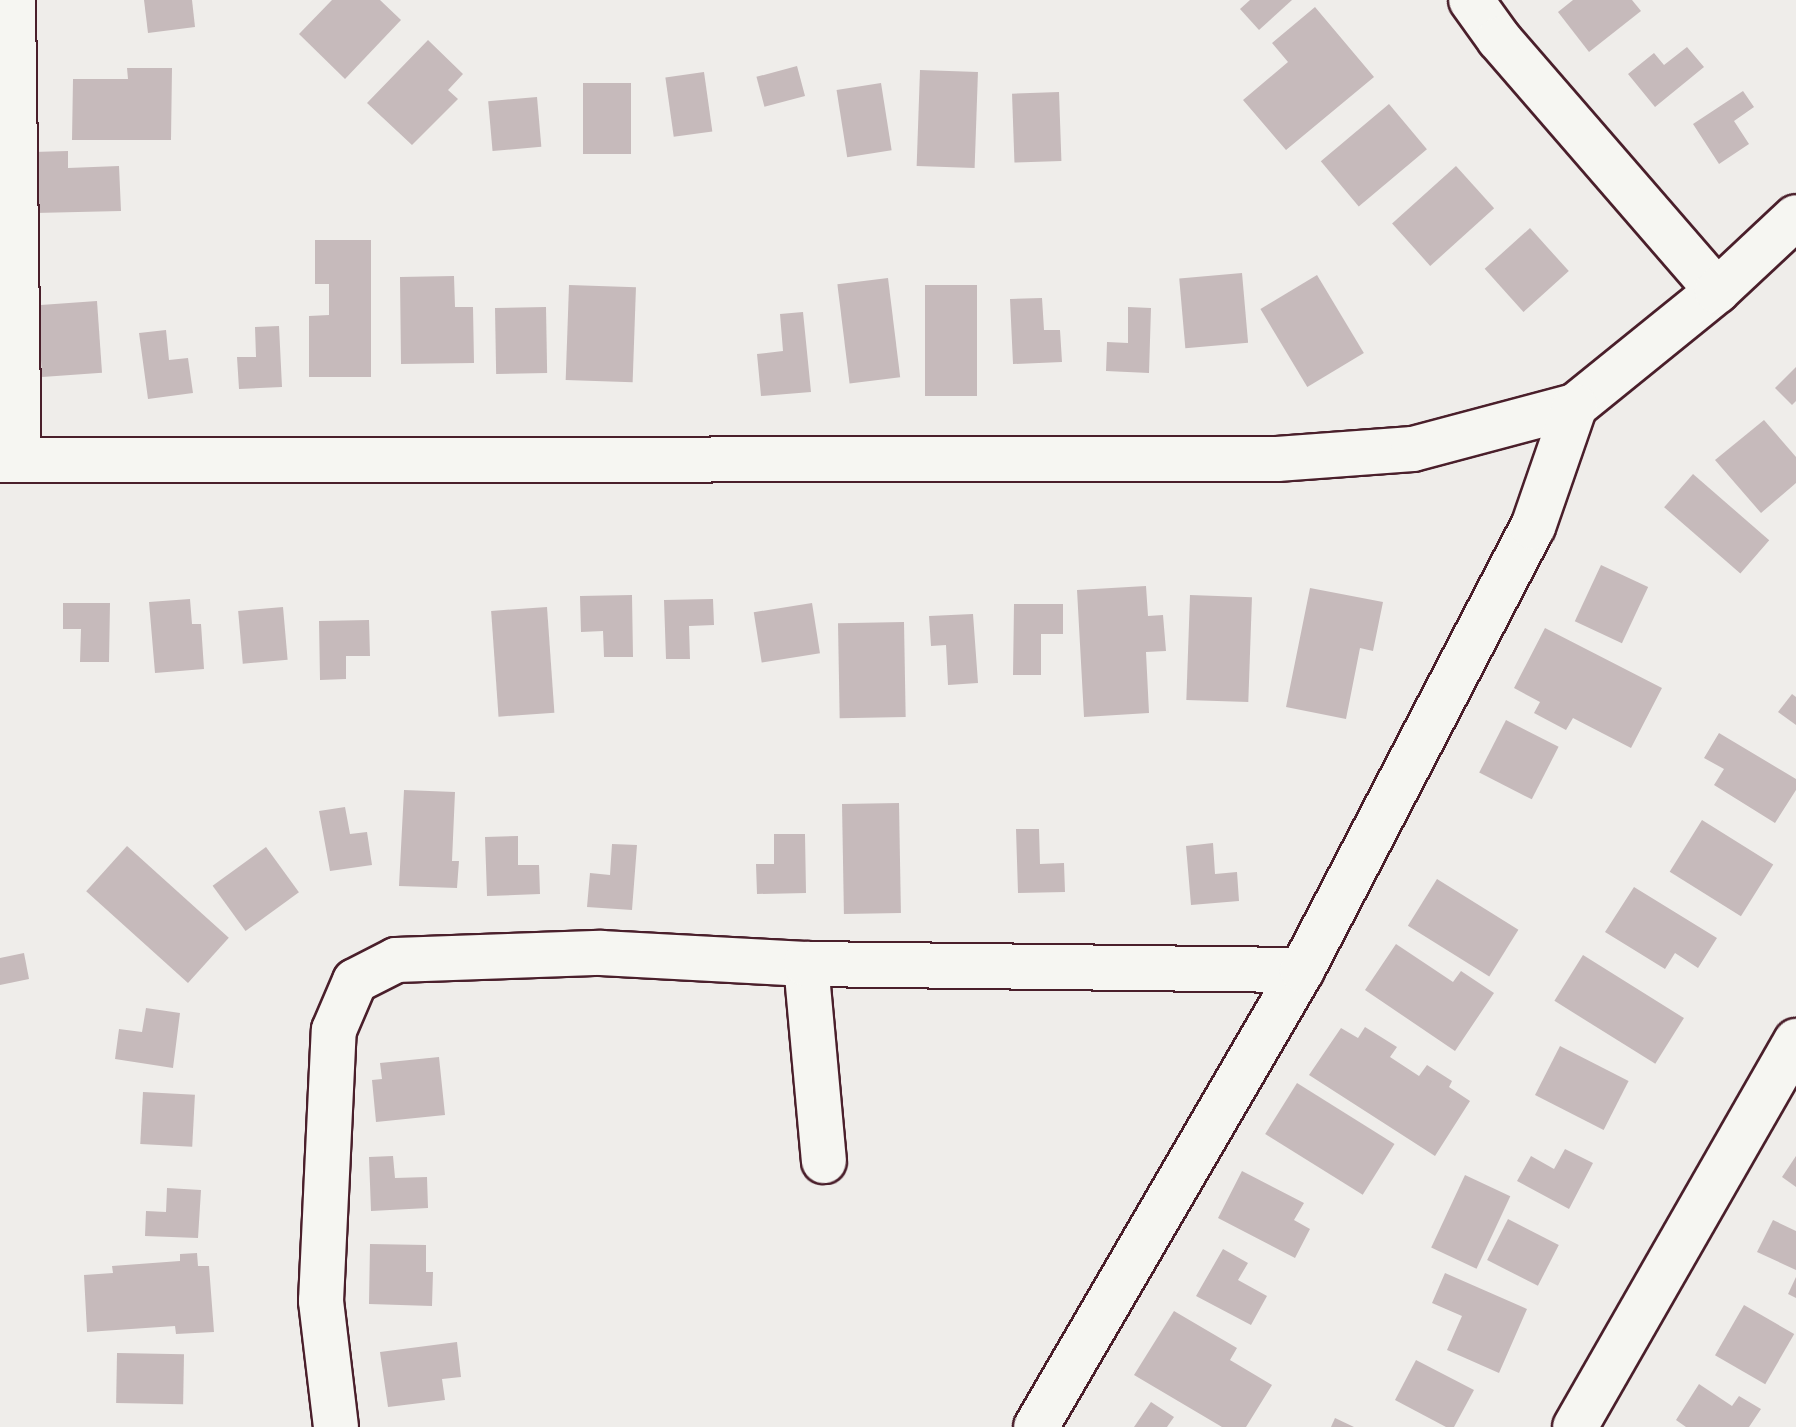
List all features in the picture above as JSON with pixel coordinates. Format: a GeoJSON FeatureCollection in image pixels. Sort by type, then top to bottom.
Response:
{"type":"FeatureCollection","features":[{"type":"Feature","properties":{"kind":"street"},"geometry":{"type":"LineString","coordinates":[[13,0],[10,459],[1277,459],[1413,449],[1575,406],[1717,291],[1796,217]]}},
{"type":"Feature","properties":{"kind":"street"},"geometry":{"type":"LineString","coordinates":[[1471,0],[1499,39],[1717,291]]}},
{"type":"Feature","properties":{"kind":"street"},"geometry":{"type":"LineString","coordinates":[[1036,1427],[1302,970],[1533,527],[1575,406]]}},
{"type":"Feature","properties":{"kind":"street"},"geometry":{"type":"LineString","coordinates":[[336,1427],[321,1301],[334,1030],[355,981],[396,960],[601,953],[806,964],[1302,970]]}},
{"type":"Feature","properties":{"kind":"street"},"geometry":{"type":"LineString","coordinates":[[806,964],[824,1161]]}},
{"type":"Feature","properties":{"kind":"street"},"geometry":{"type":"LineString","coordinates":[[1575,1427],[1796,1041]]}},
{"type":"Feature","properties":{"kind":"building"},"geometry":{"type":"Polygon","coordinates":[[[144,0],[192,0],[195,27],[148,33],[144,0]]]}},
{"type":"Feature","properties":{"kind":"building"},"geometry":{"type":"Polygon","coordinates":[[[332,0],[380,0],[401,20],[345,79],[299,34],[332,0]]]}},
{"type":"Feature","properties":{"kind":"building"},"geometry":{"type":"Polygon","coordinates":[[[1250,0],[1292,0],[1259,30],[1240,9],[1250,0]]]}},
{"type":"Feature","properties":{"kind":"building"},"geometry":{"type":"Polygon","coordinates":[[[1573,0],[1632,0],[1641,11],[1589,52],[1558,12],[1573,0]]]}},
{"type":"Feature","properties":{"kind":"building"},"geometry":{"type":"Polygon","coordinates":[[[1315,7],[1374,77],[1286,150],[1243,100],[1288,62],[1272,43],[1315,7]]]}},
{"type":"Feature","properties":{"kind":"building"},"geometry":{"type":"Polygon","coordinates":[[[428,40],[463,74],[448,90],[458,99],[412,145],[367,103],[428,40]]]}},
{"type":"Feature","properties":{"kind":"building"},"geometry":{"type":"Polygon","coordinates":[[[1687,47],[1704,67],[1655,107],[1628,74],[1654,53],[1664,65],[1687,47]]]}},
{"type":"Feature","properties":{"kind":"building"},"geometry":{"type":"Polygon","coordinates":[[[797,66],[805,96],[764,107],[756,77],[797,66]]]}},
{"type":"Feature","properties":{"kind":"building"},"geometry":{"type":"Polygon","coordinates":[[[127,68],[172,68],[171,140],[72,140],[73,79],[128,79],[127,68]]]}},
{"type":"Feature","properties":{"kind":"building"},"geometry":{"type":"Polygon","coordinates":[[[920,70],[978,72],[975,168],[917,166],[920,70]]]}},
{"type":"Feature","properties":{"kind":"building"},"geometry":{"type":"Polygon","coordinates":[[[704,72],[712,131],[674,137],[665,77],[704,72]]]}},
{"type":"Feature","properties":{"kind":"building"},"geometry":{"type":"Polygon","coordinates":[[[583,83],[631,83],[631,154],[583,154],[583,83]]]}},
{"type":"Feature","properties":{"kind":"building"},"geometry":{"type":"Polygon","coordinates":[[[881,83],[892,150],[847,157],[837,90],[881,83]]]}},
{"type":"Feature","properties":{"kind":"building"},"geometry":{"type":"Polygon","coordinates":[[[1743,91],[1754,107],[1734,121],[1749,144],[1719,164],[1693,124],[1743,91]]]}},
{"type":"Feature","properties":{"kind":"building"},"geometry":{"type":"Polygon","coordinates":[[[1059,92],[1061,161],[1014,163],[1012,94],[1059,92]]]}},
{"type":"Feature","properties":{"kind":"building"},"geometry":{"type":"Polygon","coordinates":[[[537,97],[541,147],[493,151],[488,101],[537,97]]]}},
{"type":"Feature","properties":{"kind":"building"},"geometry":{"type":"Polygon","coordinates":[[[1389,104],[1427,149],[1359,206],[1321,161],[1389,104]]]}},
{"type":"Feature","properties":{"kind":"building"},"geometry":{"type":"Polygon","coordinates":[[[68,151],[68,168],[119,166],[121,211],[35,213],[33,152],[68,151]]]}},
{"type":"Feature","properties":{"kind":"building"},"geometry":{"type":"Polygon","coordinates":[[[1456,166],[1494,208],[1430,266],[1392,224],[1456,166]]]}},
{"type":"Feature","properties":{"kind":"building"},"geometry":{"type":"Polygon","coordinates":[[[1530,228],[1569,271],[1523,312],[1485,269],[1530,228]]]}},
{"type":"Feature","properties":{"kind":"building"},"geometry":{"type":"Polygon","coordinates":[[[315,240],[371,240],[371,377],[309,377],[309,316],[329,315],[329,284],[315,284],[315,240]]]}},
{"type":"Feature","properties":{"kind":"building"},"geometry":{"type":"Polygon","coordinates":[[[1242,273],[1248,343],[1185,348],[1179,278],[1242,273]]]}},
{"type":"Feature","properties":{"kind":"building"},"geometry":{"type":"Polygon","coordinates":[[[1317,275],[1364,353],[1307,387],[1260,309],[1317,275]]]}},
{"type":"Feature","properties":{"kind":"building"},"geometry":{"type":"Polygon","coordinates":[[[454,276],[455,307],[473,307],[474,363],[401,364],[400,277],[454,276]]]}},
{"type":"Feature","properties":{"kind":"building"},"geometry":{"type":"Polygon","coordinates":[[[888,278],[900,377],[850,383],[837,284],[888,278]]]}},
{"type":"Feature","properties":{"kind":"building"},"geometry":{"type":"Polygon","coordinates":[[[569,285],[636,287],[633,382],[566,380],[569,285]]]}},
{"type":"Feature","properties":{"kind":"building"},"geometry":{"type":"Polygon","coordinates":[[[925,285],[977,285],[977,396],[925,396],[925,285]]]}},
{"type":"Feature","properties":{"kind":"building"},"geometry":{"type":"Polygon","coordinates":[[[1042,298],[1044,330],[1060,330],[1062,362],[1013,364],[1010,299],[1042,298]]]}},
{"type":"Feature","properties":{"kind":"building"},"geometry":{"type":"Polygon","coordinates":[[[97,301],[102,373],[42,377],[37,305],[97,301]]]}},
{"type":"Feature","properties":{"kind":"building"},"geometry":{"type":"Polygon","coordinates":[[[546,307],[547,373],[496,374],[495,308],[546,307]]]}},
{"type":"Feature","properties":{"kind":"building"},"geometry":{"type":"Polygon","coordinates":[[[1128,307],[1151,308],[1149,373],[1106,371],[1107,342],[1128,343],[1128,307]]]}},
{"type":"Feature","properties":{"kind":"building"},"geometry":{"type":"Polygon","coordinates":[[[803,312],[811,392],[761,396],[757,354],[783,351],[780,314],[803,312]]]}},
{"type":"Feature","properties":{"kind":"building"},"geometry":{"type":"Polygon","coordinates":[[[279,326],[282,387],[239,389],[237,357],[256,357],[255,327],[279,326]]]}},
{"type":"Feature","properties":{"kind":"building"},"geometry":{"type":"Polygon","coordinates":[[[166,330],[169,360],[188,358],[193,393],[148,399],[139,333],[166,330]]]}},
{"type":"Feature","properties":{"kind":"building"},"geometry":{"type":"Polygon","coordinates":[[[1796,367],[1796,401],[1792,405],[1775,388],[1796,367]]]}},
{"type":"Feature","properties":{"kind":"building"},"geometry":{"type":"Polygon","coordinates":[[[1764,420],[1796,457],[1796,483],[1761,513],[1715,460],[1764,420]]]}},
{"type":"Feature","properties":{"kind":"building"},"geometry":{"type":"Polygon","coordinates":[[[1693,474],[1769,540],[1740,573],[1664,507],[1693,474]]]}},
{"type":"Feature","properties":{"kind":"building"},"geometry":{"type":"Polygon","coordinates":[[[1601,565],[1648,587],[1622,643],[1575,621],[1601,565]]]}},
{"type":"Feature","properties":{"kind":"building"},"geometry":{"type":"Polygon","coordinates":[[[1146,586],[1148,616],[1163,615],[1166,651],[1146,652],[1149,713],[1084,717],[1077,590],[1146,586]]]}},
{"type":"Feature","properties":{"kind":"building"},"geometry":{"type":"Polygon","coordinates":[[[1310,588],[1383,602],[1373,651],[1360,648],[1346,719],[1286,707],[1310,588]]]}},
{"type":"Feature","properties":{"kind":"building"},"geometry":{"type":"Polygon","coordinates":[[[632,595],[633,657],[604,657],[603,631],[581,632],[580,596],[632,595]]]}},
{"type":"Feature","properties":{"kind":"building"},"geometry":{"type":"Polygon","coordinates":[[[1190,595],[1252,597],[1248,702],[1186,700],[1190,595]]]}},
{"type":"Feature","properties":{"kind":"building"},"geometry":{"type":"Polygon","coordinates":[[[190,599],[192,624],[201,624],[204,669],[155,673],[149,602],[190,599]]]}},
{"type":"Feature","properties":{"kind":"building"},"geometry":{"type":"Polygon","coordinates":[[[713,599],[714,625],[689,626],[690,659],[666,659],[664,600],[713,599]]]}},
{"type":"Feature","properties":{"kind":"building"},"geometry":{"type":"Polygon","coordinates":[[[63,603],[110,603],[109,662],[80,662],[81,629],[63,629],[63,603]]]}},
{"type":"Feature","properties":{"kind":"building"},"geometry":{"type":"Polygon","coordinates":[[[812,603],[820,653],[762,663],[754,612],[812,603]]]}},
{"type":"Feature","properties":{"kind":"building"},"geometry":{"type":"Polygon","coordinates":[[[1014,604],[1063,604],[1063,634],[1041,634],[1041,675],[1013,675],[1014,604]]]}},
{"type":"Feature","properties":{"kind":"building"},"geometry":{"type":"Polygon","coordinates":[[[283,607],[288,660],[243,664],[238,611],[283,607]]]}},
{"type":"Feature","properties":{"kind":"building"},"geometry":{"type":"Polygon","coordinates":[[[547,607],[554,713],[499,717],[491,611],[547,607]]]}},
{"type":"Feature","properties":{"kind":"building"},"geometry":{"type":"Polygon","coordinates":[[[973,614],[978,683],[948,685],[946,645],[931,646],[929,616],[973,614]]]}},
{"type":"Feature","properties":{"kind":"building"},"geometry":{"type":"Polygon","coordinates":[[[369,620],[370,656],[346,656],[346,679],[320,680],[319,621],[369,620]]]}},
{"type":"Feature","properties":{"kind":"building"},"geometry":{"type":"Polygon","coordinates":[[[904,622],[906,717],[840,718],[838,623],[904,622]]]}},
{"type":"Feature","properties":{"kind":"building"},"geometry":{"type":"Polygon","coordinates":[[[1545,628],[1662,688],[1631,748],[1573,718],[1566,730],[1534,713],[1540,702],[1514,688],[1545,628]]]}},
{"type":"Feature","properties":{"kind":"building"},"geometry":{"type":"Polygon","coordinates":[[[1792,694],[1796,697],[1796,725],[1778,712],[1792,694]]]}},
{"type":"Feature","properties":{"kind":"building"},"geometry":{"type":"Polygon","coordinates":[[[1506,720],[1559,747],[1532,799],[1479,773],[1506,720]]]}},
{"type":"Feature","properties":{"kind":"building"},"geometry":{"type":"Polygon","coordinates":[[[1719,733],[1796,779],[1796,790],[1775,823],[1714,785],[1724,769],[1704,758],[1719,733]]]}},
{"type":"Feature","properties":{"kind":"building"},"geometry":{"type":"Polygon","coordinates":[[[404,790],[455,792],[452,861],[459,861],[457,888],[399,886],[404,790]]]}},
{"type":"Feature","properties":{"kind":"building"},"geometry":{"type":"Polygon","coordinates":[[[899,803],[901,913],[844,914],[842,804],[899,803]]]}},
{"type":"Feature","properties":{"kind":"building"},"geometry":{"type":"Polygon","coordinates":[[[345,807],[350,834],[367,832],[372,865],[330,871],[319,811],[345,807]]]}},
{"type":"Feature","properties":{"kind":"building"},"geometry":{"type":"Polygon","coordinates":[[[1702,820],[1773,865],[1741,916],[1670,872],[1702,820]]]}},
{"type":"Feature","properties":{"kind":"building"},"geometry":{"type":"Polygon","coordinates":[[[1016,829],[1039,829],[1040,864],[1064,863],[1065,892],[1018,893],[1016,829]]]}},
{"type":"Feature","properties":{"kind":"building"},"geometry":{"type":"Polygon","coordinates":[[[774,834],[805,834],[806,893],[757,894],[756,864],[774,864],[774,834]]]}},
{"type":"Feature","properties":{"kind":"building"},"geometry":{"type":"Polygon","coordinates":[[[518,836],[518,865],[539,865],[540,894],[487,896],[485,837],[518,836]]]}},
{"type":"Feature","properties":{"kind":"building"},"geometry":{"type":"Polygon","coordinates":[[[1213,843],[1215,874],[1237,872],[1239,901],[1191,905],[1186,846],[1213,843]]]}},
{"type":"Feature","properties":{"kind":"building"},"geometry":{"type":"Polygon","coordinates":[[[612,844],[637,845],[632,910],[587,907],[590,873],[610,875],[612,844]]]}},
{"type":"Feature","properties":{"kind":"building"},"geometry":{"type":"Polygon","coordinates":[[[127,846],[229,938],[188,983],[86,891],[127,846]]]}},
{"type":"Feature","properties":{"kind":"building"},"geometry":{"type":"Polygon","coordinates":[[[266,847],[299,892],[246,931],[213,886],[266,847]]]}},
{"type":"Feature","properties":{"kind":"building"},"geometry":{"type":"Polygon","coordinates":[[[1437,879],[1518,930],[1489,977],[1408,926],[1437,879]]]}},
{"type":"Feature","properties":{"kind":"building"},"geometry":{"type":"Polygon","coordinates":[[[1634,887],[1717,938],[1698,968],[1675,953],[1665,969],[1605,932],[1634,887]]]}},
{"type":"Feature","properties":{"kind":"building"},"geometry":{"type":"Polygon","coordinates":[[[1396,944],[1453,982],[1461,971],[1494,993],[1455,1051],[1365,990],[1396,944]]]}},
{"type":"Feature","properties":{"kind":"building"},"geometry":{"type":"Polygon","coordinates":[[[24,953],[29,979],[0,985],[0,958],[24,953]]]}},
{"type":"Feature","properties":{"kind":"building"},"geometry":{"type":"Polygon","coordinates":[[[1583,955],[1684,1018],[1655,1064],[1554,1001],[1583,955]]]}},
{"type":"Feature","properties":{"kind":"building"},"geometry":{"type":"Polygon","coordinates":[[[146,1008],[180,1013],[173,1068],[115,1059],[119,1029],[142,1032],[146,1008]]]}},
{"type":"Feature","properties":{"kind":"building"},"geometry":{"type":"Polygon","coordinates":[[[1365,1027],[1397,1047],[1390,1057],[1419,1076],[1427,1065],[1452,1081],[1449,1087],[1470,1101],[1435,1156],[1309,1075],[1341,1028],[1358,1038],[1365,1027]]]}},
{"type":"Feature","properties":{"kind":"building"},"geometry":{"type":"Polygon","coordinates":[[[1560,1046],[1629,1081],[1604,1130],[1535,1095],[1560,1046]]]}},
{"type":"Feature","properties":{"kind":"building"},"geometry":{"type":"Polygon","coordinates":[[[439,1057],[445,1115],[376,1122],[372,1080],[382,1079],[380,1063],[439,1057]]]}},
{"type":"Feature","properties":{"kind":"building"},"geometry":{"type":"Polygon","coordinates":[[[1297,1083],[1395,1144],[1363,1195],[1265,1134],[1297,1083]]]}},
{"type":"Feature","properties":{"kind":"building"},"geometry":{"type":"Polygon","coordinates":[[[143,1092],[195,1095],[192,1147],[140,1144],[143,1092]]]}},
{"type":"Feature","properties":{"kind":"building"},"geometry":{"type":"Polygon","coordinates":[[[1565,1149],[1593,1163],[1569,1209],[1517,1181],[1531,1156],[1554,1169],[1565,1149]]]}},
{"type":"Feature","properties":{"kind":"building"},"geometry":{"type":"Polygon","coordinates":[[[393,1156],[395,1178],[427,1177],[428,1208],[371,1211],[369,1157],[393,1156]]]}},
{"type":"Feature","properties":{"kind":"building"},"geometry":{"type":"Polygon","coordinates":[[[1796,1156],[1796,1187],[1782,1177],[1796,1156]]]}},
{"type":"Feature","properties":{"kind":"building"},"geometry":{"type":"Polygon","coordinates":[[[1242,1171],[1304,1203],[1294,1220],[1310,1229],[1295,1258],[1218,1218],[1242,1171]]]}},
{"type":"Feature","properties":{"kind":"building"},"geometry":{"type":"Polygon","coordinates":[[[1465,1175],[1510,1196],[1477,1269],[1431,1248],[1465,1175]]]}},
{"type":"Feature","properties":{"kind":"building"},"geometry":{"type":"Polygon","coordinates":[[[167,1188],[201,1190],[198,1238],[145,1236],[146,1211],[166,1212],[167,1188]]]}},
{"type":"Feature","properties":{"kind":"building"},"geometry":{"type":"Polygon","coordinates":[[[1508,1219],[1559,1245],[1538,1286],[1487,1260],[1508,1219]]]}},
{"type":"Feature","properties":{"kind":"building"},"geometry":{"type":"Polygon","coordinates":[[[1773,1220],[1796,1231],[1796,1270],[1757,1252],[1773,1220]]]}},
{"type":"Feature","properties":{"kind":"building"},"geometry":{"type":"Polygon","coordinates":[[[370,1244],[426,1245],[426,1272],[433,1272],[432,1306],[369,1304],[370,1244]]]}},
{"type":"Feature","properties":{"kind":"building"},"geometry":{"type":"Polygon","coordinates":[[[1223,1249],[1248,1263],[1238,1280],[1267,1296],[1251,1325],[1196,1296],[1223,1249]]]}},
{"type":"Feature","properties":{"kind":"building"},"geometry":{"type":"Polygon","coordinates":[[[197,1253],[198,1266],[209,1266],[214,1332],[176,1334],[175,1326],[87,1332],[84,1275],[113,1273],[112,1266],[180,1261],[180,1254],[197,1253]]]}},
{"type":"Feature","properties":{"kind":"building"},"geometry":{"type":"Polygon","coordinates":[[[1445,1273],[1527,1309],[1499,1373],[1447,1350],[1462,1316],[1432,1303],[1445,1273]]]}},
{"type":"Feature","properties":{"kind":"building"},"geometry":{"type":"Polygon","coordinates":[[[1796,1277],[1796,1298],[1788,1294],[1796,1277]]]}},
{"type":"Feature","properties":{"kind":"building"},"geometry":{"type":"Polygon","coordinates":[[[1744,1305],[1794,1334],[1765,1384],[1715,1355],[1744,1305]]]}},
{"type":"Feature","properties":{"kind":"building"},"geometry":{"type":"Polygon","coordinates":[[[1174,1311],[1237,1348],[1230,1360],[1272,1385],[1246,1427],[1222,1427],[1134,1375],[1174,1311]]]}},
{"type":"Feature","properties":{"kind":"building"},"geometry":{"type":"Polygon","coordinates":[[[457,1342],[461,1377],[442,1379],[445,1400],[388,1407],[380,1352],[457,1342]]]}},
{"type":"Feature","properties":{"kind":"building"},"geometry":{"type":"Polygon","coordinates":[[[117,1353],[184,1354],[183,1404],[116,1403],[117,1353]]]}},
{"type":"Feature","properties":{"kind":"building"},"geometry":{"type":"Polygon","coordinates":[[[1416,1360],[1474,1390],[1454,1427],[1446,1427],[1395,1400],[1416,1360]]]}},
{"type":"Feature","properties":{"kind":"building"},"geometry":{"type":"Polygon","coordinates":[[[1699,1384],[1732,1406],[1739,1396],[1761,1409],[1749,1427],[1686,1427],[1676,1420],[1699,1384]]]}},
{"type":"Feature","properties":{"kind":"building"},"geometry":{"type":"Polygon","coordinates":[[[1151,1402],[1174,1417],[1167,1427],[1134,1427],[1151,1402]]]}},
{"type":"Feature","properties":{"kind":"building"},"geometry":{"type":"Polygon","coordinates":[[[1335,1418],[1354,1427],[1331,1427],[1335,1418]]]}}]}
